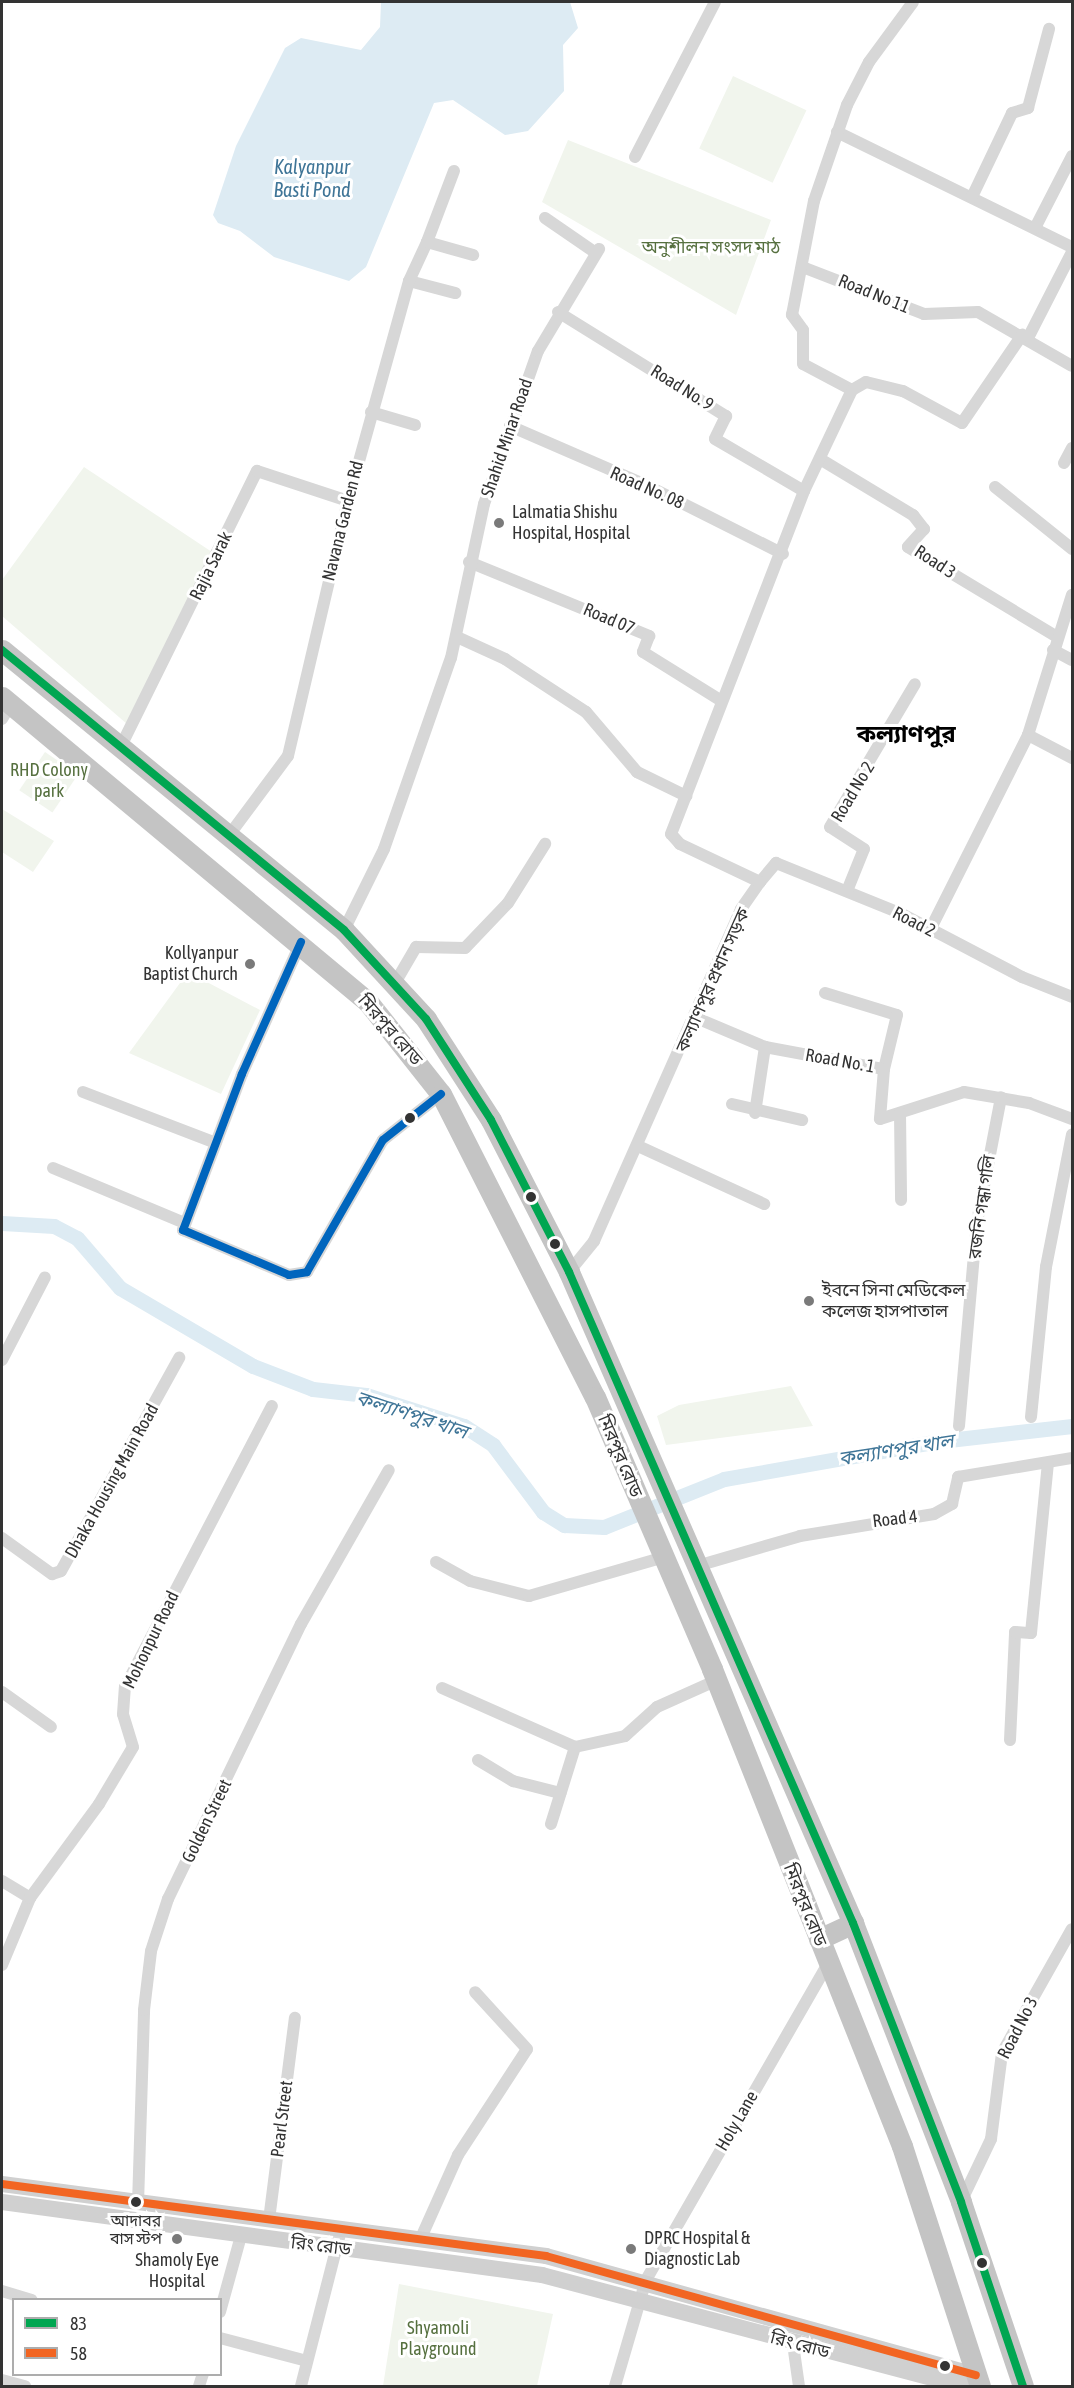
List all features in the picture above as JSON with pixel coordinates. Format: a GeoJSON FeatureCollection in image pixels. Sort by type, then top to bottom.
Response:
{"type":"FeatureCollection","features":[{"type":"Feature","properties":{"kind":"highway","name":"মিরপুর রোড"},"geometry":{"type":"LineString","coordinates":[[2,650],[230,834],[344,930],[395,982],[426,1019],[491,1120],[569,1272],[654,1472],[853,1923],[961,2202],[1023,2386]]}},
{"type":"Feature","properties":{"kind":"highway","name":"মিরপুর রোড"},"geometry":{"type":"LineString","coordinates":[[5,707],[301,942],[368,1002],[441,1094],[506,1214],[632,1482],[717,1680],[929,2220],[973,2383]]}},
{"type":"Feature","properties":{"kind":"highway"},"geometry":{"type":"LineString","coordinates":[[802,1898],[835,1882]]}},
{"type":"Feature","properties":{"kind":"highway"},"geometry":{"type":"LineString","coordinates":[[819,1939],[853,1923]]}},
{"type":"Feature","properties":{"kind":"main road","name":"রিং রোড"},"geometry":{"type":"LineString","coordinates":[[2,2184],[138,2204],[546,2256],[646,2280],[973,2383]]}},
{"type":"Feature","properties":{"kind":"main road","name":"রিং রোড"},"geometry":{"type":"LineString","coordinates":[[2,2202],[542,2275],[793,2344],[973,2383]]}},
{"type":"Feature","properties":{"kind":"street"},"geometry":{"type":"LineString","coordinates":[[635,157],[715,2]]}},
{"type":"Feature","properties":{"kind":"street"},"geometry":{"type":"LineString","coordinates":[[852,390],[803,364],[803,330],[792,315],[805,268],[814,201],[837,132],[860,77],[914,2]]}},
{"type":"Feature","properties":{"kind":"street"},"geometry":{"type":"LineString","coordinates":[[972,197],[1012,113],[1028,108],[1049,29]]}},
{"type":"Feature","properties":{"kind":"street"},"geometry":{"type":"LineString","coordinates":[[837,132],[1072,247]]}},
{"type":"Feature","properties":{"kind":"street"},"geometry":{"type":"LineString","coordinates":[[1035,228],[1072,156]]}},
{"type":"Feature","properties":{"kind":"street","name":"Navana Garden Rd"},"geometry":{"type":"LineString","coordinates":[[230,834],[288,756],[371,412],[409,281],[427,242],[454,171]]}},
{"type":"Feature","properties":{"kind":"street","name":"Shahid Minar Road"},"geometry":{"type":"LineString","coordinates":[[344,930],[384,849],[457,637],[470,562],[510,426],[558,312],[598,251],[545,218]]}},
{"type":"Feature","properties":{"kind":"street"},"geometry":{"type":"LineString","coordinates":[[427,242],[473,255]]}},
{"type":"Feature","properties":{"kind":"street"},"geometry":{"type":"LineString","coordinates":[[760,882],[673,840],[720,700],[783,554],[804,491],[852,390],[866,382],[903,391],[962,423],[1025,337],[1072,252]]}},
{"type":"Feature","properties":{"kind":"street","name":"Road No 11"},"geometry":{"type":"LineString","coordinates":[[805,268],[924,314],[978,312],[1072,366]]}},
{"type":"Feature","properties":{"kind":"street"},"geometry":{"type":"LineString","coordinates":[[409,281],[455,293]]}},
{"type":"Feature","properties":{"kind":"street","name":"Road No. 9"},"geometry":{"type":"LineString","coordinates":[[558,312],[726,416],[715,440],[804,491]]}},
{"type":"Feature","properties":{"kind":"street"},"geometry":{"type":"LineString","coordinates":[[371,412],[415,425]]}},
{"type":"Feature","properties":{"kind":"street","name":"Road No. 08"},"geometry":{"type":"LineString","coordinates":[[510,426],[648,486],[783,554]]}},
{"type":"Feature","properties":{"kind":"street"},"geometry":{"type":"LineString","coordinates":[[1064,463],[1072,448]]}},
{"type":"Feature","properties":{"kind":"street","name":"Road 3"},"geometry":{"type":"LineString","coordinates":[[820,459],[913,515],[924,529],[908,547],[1057,637]]}},
{"type":"Feature","properties":{"kind":"street","name":"Rajia Sarak"},"geometry":{"type":"LineString","coordinates":[[121,746],[257,471],[348,501]]}},
{"type":"Feature","properties":{"kind":"street"},"geometry":{"type":"LineString","coordinates":[[995,487],[1072,549]]}},
{"type":"Feature","properties":{"kind":"street","name":"Road 07"},"geometry":{"type":"LineString","coordinates":[[470,562],[649,636],[643,652],[720,700]]}},
{"type":"Feature","properties":{"kind":"street"},"geometry":{"type":"LineString","coordinates":[[930,930],[1028,735],[1072,595]]}},
{"type":"Feature","properties":{"kind":"street"},"geometry":{"type":"LineString","coordinates":[[457,637],[505,659],[586,712],[638,772],[686,796]]}},
{"type":"Feature","properties":{"kind":"street"},"geometry":{"type":"LineString","coordinates":[[1053,650],[1072,660]]}},
{"type":"Feature","properties":{"kind":"street","name":"Road No 2"},"geometry":{"type":"LineString","coordinates":[[847,891],[864,849],[830,827],[915,684]]}},
{"type":"Feature","properties":{"kind":"street"},"geometry":{"type":"LineString","coordinates":[[1028,735],[1072,758]]}},
{"type":"Feature","properties":{"kind":"street"},"geometry":{"type":"LineString","coordinates":[[395,982],[416,948],[465,948],[508,903],[545,844]]}},
{"type":"Feature","properties":{"kind":"street","name":"Road 2"},"geometry":{"type":"LineString","coordinates":[[760,882],[776,863],[847,891],[1072,997]]}},
{"type":"Feature","properties":{"kind":"street","name":"কল্যাণপুর প্রধান সড়ক"},"geometry":{"type":"LineString","coordinates":[[569,1272],[594,1241],[741,909],[760,882]]}},
{"type":"Feature","properties":{"kind":"street"},"geometry":{"type":"LineString","coordinates":[[301,942],[183,1222],[185,1231],[289,1275],[307,1272],[383,1140],[441,1094]]}},
{"type":"Feature","properties":{"kind":"street"},"geometry":{"type":"LineString","coordinates":[[825,993],[897,1015],[884,1069]]}},
{"type":"Feature","properties":{"kind":"street","name":"Road No. 1"},"geometry":{"type":"LineString","coordinates":[[694,1017],[765,1047],[884,1069],[880,1119],[898,1114]]}},
{"type":"Feature","properties":{"kind":"street"},"geometry":{"type":"LineString","coordinates":[[756,1113],[765,1047]]}},
{"type":"Feature","properties":{"kind":"street"},"geometry":{"type":"LineString","coordinates":[[83,1092],[216,1143]]}},
{"type":"Feature","properties":{"kind":"street"},"geometry":{"type":"LineString","coordinates":[[901,1200],[898,1114],[964,1092],[1001,1098],[1072,1119]]}},
{"type":"Feature","properties":{"kind":"street","name":"রজনি গন্ধা গলি"},"geometry":{"type":"LineString","coordinates":[[959,1426],[977,1222],[1001,1098]]}},
{"type":"Feature","properties":{"kind":"street"},"geometry":{"type":"LineString","coordinates":[[732,1104],[756,1113],[802,1119]]}},
{"type":"Feature","properties":{"kind":"street"},"geometry":{"type":"LineString","coordinates":[[1031,1417],[1046,1268],[1072,1135]]}},
{"type":"Feature","properties":{"kind":"street"},"geometry":{"type":"LineString","coordinates":[[638,1146],[764,1204]]}},
{"type":"Feature","properties":{"kind":"street"},"geometry":{"type":"LineString","coordinates":[[53,1168],[183,1222]]}},
{"type":"Feature","properties":{"kind":"street"},"geometry":{"type":"LineString","coordinates":[[2,1360],[45,1277]]}},
{"type":"Feature","properties":{"kind":"street","name":"Dhaka Housing Main Road"},"geometry":{"type":"LineString","coordinates":[[2,1538],[52,1574],[61,1571],[179,1358]]}},
{"type":"Feature","properties":{"kind":"street","name":"Mohonpur Road"},"geometry":{"type":"LineString","coordinates":[[2,1965],[30,1898],[133,1747],[123,1714],[125,1687],[272,1407]]}},
{"type":"Feature","properties":{"kind":"street","name":"Road 4"},"geometry":{"type":"LineString","coordinates":[[697,1566],[800,1536],[934,1514],[952,1504],[958,1477],[1072,1458]]}},
{"type":"Feature","properties":{"kind":"street"},"geometry":{"type":"LineString","coordinates":[[1010,1740],[1015,1632],[1031,1633],[1048,1463]]}},
{"type":"Feature","properties":{"kind":"street","name":"Golden Street"},"geometry":{"type":"LineString","coordinates":[[138,2204],[144,2010],[151,1951],[168,1899],[301,1624],[388,1470]]}},
{"type":"Feature","properties":{"kind":"street"},"geometry":{"type":"LineString","coordinates":[[436,1562],[470,1581],[529,1596],[660,1549]]}},
{"type":"Feature","properties":{"kind":"street"},"geometry":{"type":"LineString","coordinates":[[442,1688],[575,1747],[626,1736],[657,1707],[717,1680]]}},
{"type":"Feature","properties":{"kind":"street"},"geometry":{"type":"LineString","coordinates":[[2,1692],[51,1727]]}},
{"type":"Feature","properties":{"kind":"street"},"geometry":{"type":"LineString","coordinates":[[550,1824],[575,1747]]}},
{"type":"Feature","properties":{"kind":"street"},"geometry":{"type":"LineString","coordinates":[[478,1760],[513,1781],[560,1793]]}},
{"type":"Feature","properties":{"kind":"street"},"geometry":{"type":"LineString","coordinates":[[2,1881],[30,1898]]}},
{"type":"Feature","properties":{"kind":"street","name":"Road No 3"},"geometry":{"type":"LineString","coordinates":[[961,2202],[990,2139],[1002,2053],[1072,1929]]}},
{"type":"Feature","properties":{"kind":"street","name":"Holy Lane"},"geometry":{"type":"LineString","coordinates":[[646,2280],[828,1963]]}},
{"type":"Feature","properties":{"kind":"street"},"geometry":{"type":"LineString","coordinates":[[420,2240],[458,2155],[526,2049],[475,1992]]}},
{"type":"Feature","properties":{"kind":"street","name":"Pearl Street"},"geometry":{"type":"LineString","coordinates":[[269,2220],[295,2018]]}},
{"type":"Feature","properties":{"kind":"street"},"geometry":{"type":"LineString","coordinates":[[301,2386],[341,2230]]}},
{"type":"Feature","properties":{"kind":"street"},"geometry":{"type":"LineString","coordinates":[[222,2305],[241,2236]]}},
{"type":"Feature","properties":{"kind":"street"},"geometry":{"type":"LineString","coordinates":[[615,2386],[638,2300],[646,2280]]}},
{"type":"Feature","properties":{"kind":"street"},"geometry":{"type":"LineString","coordinates":[[2,2291],[25,2298]]}},
{"type":"Feature","properties":{"kind":"street"},"geometry":{"type":"LineString","coordinates":[[222,2339],[307,2361]]}},
{"type":"Feature","properties":{"kind":"street"},"geometry":{"type":"LineString","coordinates":[[793,2344],[799,2386]]}},
{"type":"Feature","properties":{"kind":"street"},"geometry":{"type":"LineString","coordinates":[[2,2380],[25,2386]]}},
{"type":"Feature","properties":{"kind":"green space"},"geometry":{"type":"Polygon","coordinates":[[[733,76],[806,110],[773,183],[699,149],[733,76]]]}},
{"type":"Feature","properties":{"kind":"green space","name":"অনুশীলন সংসদ মাঠ"},"geometry":{"type":"Polygon","coordinates":[[[568,140],[771,220],[736,315],[542,202],[568,140]]]}},
{"type":"Feature","properties":{"kind":"green space"},"geometry":{"type":"Polygon","coordinates":[[[84,467],[212,552],[127,724],[2,616],[2,580],[84,467]]]}},
{"type":"Feature","properties":{"kind":"green space","name":"RHD Colony park"},"geometry":{"type":"Polygon","coordinates":[[[45,752],[78,774],[52,813],[19,790],[45,752]]]}},
{"type":"Feature","properties":{"kind":"green space"},"geometry":{"type":"Polygon","coordinates":[[[2,809],[54,841],[33,872],[2,852],[2,809]]]}},
{"type":"Feature","properties":{"kind":"green space"},"geometry":{"type":"Polygon","coordinates":[[[188,972],[260,1010],[221,1094],[129,1053],[188,972]]]}},
{"type":"Feature","properties":{"kind":"green space"},"geometry":{"type":"Polygon","coordinates":[[[791,1386],[813,1426],[666,1445],[657,1416],[679,1405],[791,1386]]]}},
{"type":"Feature","properties":{"kind":"green space","name":"Shyamoli Playground"},"geometry":{"type":"Polygon","coordinates":[[[399,2284],[553,2314],[537,2386],[383,2386],[399,2284]]]}},
{"type":"Feature","properties":{"kind":"water","name":"Kalyanpur Basti Pond"},"geometry":{"type":"Polygon","coordinates":[[[381,2],[570,2],[578,28],[563,45],[564,91],[528,131],[505,135],[453,100],[434,103],[366,267],[349,281],[274,257],[240,231],[218,223],[213,215],[236,146],[285,48],[301,38],[361,50],[380,27],[381,2]]]}},
{"type":"Feature","properties":{"kind":"waterway","name":"কল্যাণপুর খাল"},"geometry":{"type":"LineString","coordinates":[[2,1223],[54,1226],[77,1238],[120,1288],[253,1366],[313,1389],[366,1395],[464,1426],[493,1445],[543,1512],[564,1525],[604,1527],[724,1479],[940,1441],[1072,1426]]}},
{"type":"Feature","properties":{"kind":"transit line","name":"83"},"geometry":{"type":"LineString","coordinates":[[2,650],[344,930],[426,1019],[491,1120],[569,1272],[853,1923],[961,2202],[1023,2386]]}},
{"type":"Feature","properties":{"kind":"transit line"},"geometry":{"type":"LineString","coordinates":[[301,942],[242,1074],[183,1230],[289,1275],[307,1272],[383,1140],[441,1094]]}},
{"type":"Feature","properties":{"kind":"transit line","name":"58"},"geometry":{"type":"LineString","coordinates":[[2,2184],[546,2256],[976,2375]]}},
{"type":"Feature","properties":{"kind":"place","name":"Lalmatia Shishu Hospital, Hospital"},"geometry":{"type":"Point","coordinates":[499,523]}},
{"type":"Feature","properties":{"kind":"place","name":"Kollyanpur Baptist Church"},"geometry":{"type":"Point","coordinates":[250,964]}},
{"type":"Feature","properties":{"kind":"place","name":"ইবনে সিনা মেডিকেল কলেজ হাসপাতাল"},"geometry":{"type":"Point","coordinates":[809,1301]}},
{"type":"Feature","properties":{"kind":"place","name":"আদাবর বাস স্টপ"},"geometry":{"type":"Point","coordinates":[136,2202]}},
{"type":"Feature","properties":{"kind":"place","name":"Shamoly Eye Hospital"},"geometry":{"type":"Point","coordinates":[177,2239]}},
{"type":"Feature","properties":{"kind":"place","name":"DPRC Hospital & Diagnostic Lab"},"geometry":{"type":"Point","coordinates":[631,2249]}},
{"type":"Feature","properties":{"kind":"district","name":"কল্যাণপুর"},"geometry":{"type":"Point","coordinates":[906,734]}}]}
